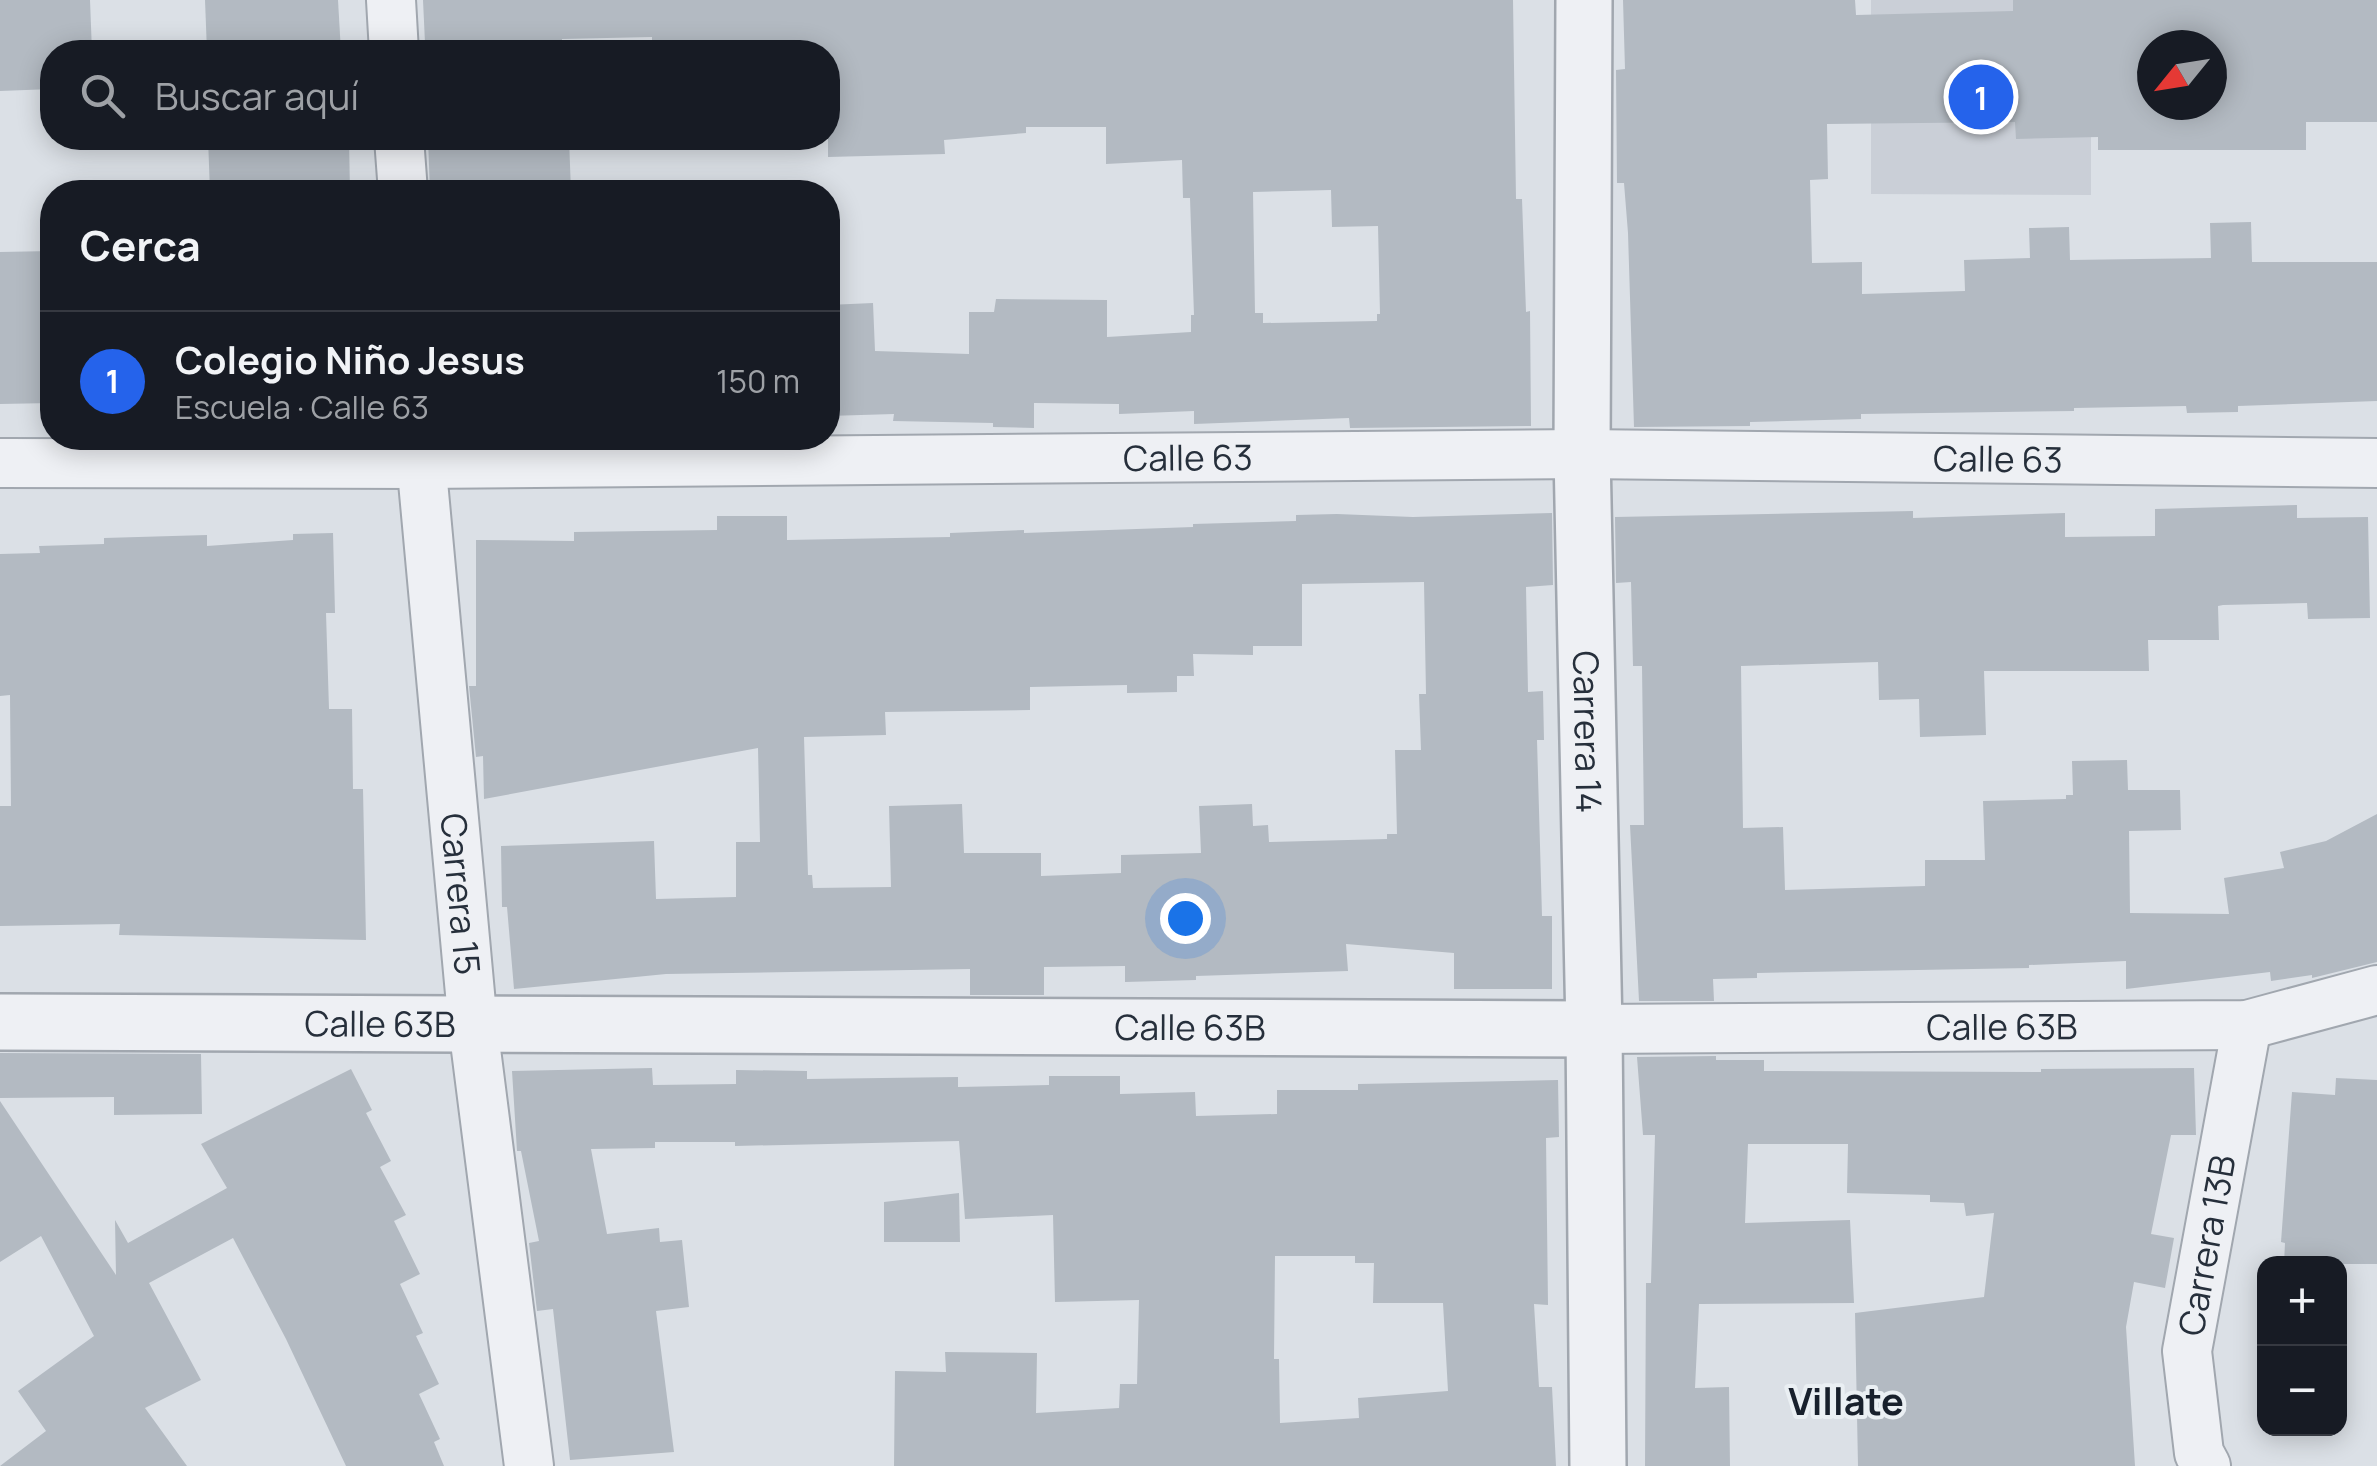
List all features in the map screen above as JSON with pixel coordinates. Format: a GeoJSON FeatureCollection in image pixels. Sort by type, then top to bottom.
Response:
{"type":"FeatureCollection","features":[{"type":"Feature","properties":{"kind":"street"},"geometry":{"type":"LineString","coordinates":[[391,0],[393,40]]}},
{"type":"Feature","properties":{"kind":"street","name":"Carrera 14"},"geometry":{"type":"LineString","coordinates":[[1584,0],[1582,454],[1598,1466]]}},
{"type":"Feature","properties":{"kind":"street"},"geometry":{"type":"LineString","coordinates":[[401,150],[402,180]]}},
{"type":"Feature","properties":{"kind":"street","name":"Calle 63"},"geometry":{"type":"LineString","coordinates":[[0,463],[419,451],[1582,454],[2377,463]]}},
{"type":"Feature","properties":{"kind":"street","name":"Carrera 15"},"geometry":{"type":"LineString","coordinates":[[419,451],[472,1026],[529,1466]]}},
{"type":"Feature","properties":{"kind":"street","name":"Calle 63B"},"geometry":{"type":"LineString","coordinates":[[0,1022],[1594,1029],[2247,1025],[2377,990]]}},
{"type":"Feature","properties":{"kind":"street","name":"Carrera 13B"},"geometry":{"type":"LineString","coordinates":[[2206,1466],[2200,1453],[2187,1351],[2247,1025]]}},
{"type":"Feature","properties":{"kind":"shaded area"},"geometry":{"type":"Polygon","coordinates":[[[1871,0],[2091,0],[2091,195],[1871,194],[1871,0]]]}},
{"type":"Feature","properties":{"kind":"building"},"geometry":{"type":"Polygon","coordinates":[[[0,0],[90,0],[92,40],[40,40],[40,89],[0,91],[0,0]]]}},
{"type":"Feature","properties":{"kind":"building"},"geometry":{"type":"Polygon","coordinates":[[[205,0],[338,0],[340,40],[207,40],[205,0]]]}},
{"type":"Feature","properties":{"kind":"building"},"geometry":{"type":"Polygon","coordinates":[[[423,0],[1513,0],[1516,199],[1522,199],[1526,312],[1530,311],[1531,426],[1350,428],[1349,418],[1194,424],[1194,411],[1119,414],[1119,404],[1034,403],[1034,428],[893,421],[894,414],[840,416],[840,304],[873,303],[875,351],[969,354],[969,312],[994,312],[996,299],[1107,300],[1107,337],[1191,332],[1194,315],[1190,198],[1183,198],[1182,160],[1106,164],[1106,127],[1026,127],[1026,133],[944,140],[945,154],[828,157],[828,150],[840,150],[840,40],[425,40],[423,0]],[[1331,190],[1253,192],[1255,313],[1263,313],[1263,323],[1377,321],[1378,226],[1332,227],[1331,190]]]}},
{"type":"Feature","properties":{"kind":"building"},"geometry":{"type":"Polygon","coordinates":[[[1623,0],[1855,0],[1856,15],[2013,11],[2013,0],[2377,0],[2377,122],[2306,122],[2306,150],[2098,150],[2098,137],[2016,139],[2015,122],[1827,124],[1828,179],[1810,180],[1812,263],[1862,262],[1862,294],[1965,291],[1964,260],[2030,258],[2029,228],[2069,227],[2070,260],[2211,258],[2210,223],[2251,222],[2252,262],[2377,262],[2377,401],[2238,406],[2238,412],[2187,413],[2186,406],[2074,408],[1861,414],[1861,419],[1750,422],[1750,426],[1634,427],[1628,233],[1624,183],[1617,183],[1616,70],[1625,69],[1623,0]]]}},
{"type":"Feature","properties":{"kind":"building"},"geometry":{"type":"Polygon","coordinates":[[[208,150],[349,150],[350,180],[210,180],[208,150]]]}},
{"type":"Feature","properties":{"kind":"building"},"geometry":{"type":"Polygon","coordinates":[[[428,150],[569,150],[571,180],[430,180],[428,150]]]}},
{"type":"Feature","properties":{"kind":"building"},"geometry":{"type":"Polygon","coordinates":[[[40,251],[40,403],[0,404],[0,252],[40,251]]]}},
{"type":"Feature","properties":{"kind":"building"},"geometry":{"type":"Polygon","coordinates":[[[2297,505],[2297,518],[2368,517],[2370,618],[2308,619],[2307,603],[2223,605],[2218,606],[2219,640],[2148,640],[2149,671],[1984,671],[1986,735],[1920,737],[1919,699],[1879,700],[1878,662],[1741,666],[1743,828],[1783,827],[1785,890],[1925,886],[1925,860],[1985,860],[1983,801],[2066,799],[2066,795],[2073,795],[2072,761],[2127,760],[2128,790],[2180,790],[2181,830],[2129,831],[2130,913],[2229,914],[2224,878],[2284,868],[2280,852],[2326,841],[2377,814],[2377,962],[2312,978],[2271,981],[2270,972],[2126,989],[2126,961],[2029,968],[1757,973],[1757,978],[1713,979],[1714,1001],[1639,1001],[1630,825],[1644,825],[1642,666],[1633,666],[1631,582],[1616,583],[1615,517],[1913,511],[1913,518],[2065,513],[2065,537],[2155,536],[2155,509],[2297,505]]]}},
{"type":"Feature","properties":{"kind":"building"},"geometry":{"type":"Polygon","coordinates":[[[1552,513],[1553,585],[1526,587],[1528,692],[1543,691],[1544,740],[1537,740],[1542,916],[1552,916],[1552,989],[1454,989],[1454,953],[1346,944],[1348,971],[1125,982],[1125,966],[1044,967],[1044,995],[970,995],[970,969],[666,974],[514,989],[507,907],[502,907],[501,846],[654,841],[656,899],[736,897],[736,842],[760,842],[758,748],[484,799],[483,756],[476,757],[469,686],[476,686],[476,540],[574,541],[574,532],[717,530],[717,516],[787,516],[787,540],[1193,527],[1296,521],[1296,515],[1552,513]],[[1424,582],[1302,584],[1302,646],[1253,646],[1253,655],[1193,654],[1194,676],[1177,676],[1177,692],[1127,693],[1127,685],[1030,687],[1030,710],[885,712],[886,735],[804,737],[808,875],[812,875],[813,888],[891,887],[889,806],[962,804],[964,853],[1041,853],[1041,876],[1121,873],[1121,855],[1201,853],[1199,806],[1252,804],[1253,826],[1268,825],[1269,842],[1387,839],[1387,834],[1397,834],[1395,750],[1421,750],[1419,694],[1426,694],[1424,582]]]}},
{"type":"Feature","properties":{"kind":"building"},"geometry":{"type":"Polygon","coordinates":[[[333,533],[335,613],[326,613],[329,709],[352,709],[353,789],[363,789],[366,940],[119,935],[120,924],[0,926],[0,806],[11,806],[10,695],[0,696],[0,554],[40,553],[39,546],[104,544],[104,538],[207,535],[207,546],[293,540],[293,534],[333,533]]]}},
{"type":"Feature","properties":{"kind":"building"},"geometry":{"type":"Polygon","coordinates":[[[0,1053],[201,1054],[202,1114],[114,1115],[114,1097],[0,1098],[0,1053]]]}},
{"type":"Feature","properties":{"kind":"building"},"geometry":{"type":"Polygon","coordinates":[[[1716,1056],[1716,1060],[1764,1060],[1764,1071],[2194,1068],[2196,1135],[2171,1135],[2151,1234],[2174,1238],[2165,1288],[2134,1282],[2126,1327],[2135,1466],[1858,1466],[1855,1313],[1984,1297],[1994,1213],[1966,1216],[1964,1203],[1930,1202],[1930,1195],[1847,1193],[1848,1144],[1748,1144],[1745,1223],[1850,1220],[1854,1303],[1699,1304],[1695,1388],[1729,1387],[1730,1466],[1645,1466],[1646,1283],[1651,1283],[1655,1135],[1643,1135],[1637,1057],[1716,1056]]]}},
{"type":"Feature","properties":{"kind":"building"},"geometry":{"type":"Polygon","coordinates":[[[652,1068],[653,1085],[736,1084],[736,1070],[807,1071],[807,1079],[958,1077],[958,1087],[1049,1085],[1049,1076],[1120,1076],[1120,1094],[1195,1092],[1196,1116],[1277,1114],[1277,1090],[1358,1090],[1358,1084],[1558,1080],[1559,1137],[1546,1138],[1548,1305],[1534,1304],[1539,1387],[1552,1387],[1556,1466],[894,1466],[895,1371],[946,1372],[945,1352],[1037,1353],[1036,1413],[1119,1408],[1120,1384],[1137,1384],[1139,1300],[1055,1302],[1053,1215],[965,1219],[959,1141],[735,1146],[735,1142],[655,1142],[655,1148],[591,1149],[607,1234],[659,1228],[660,1242],[682,1240],[689,1307],[656,1311],[674,1452],[570,1460],[553,1309],[537,1311],[529,1243],[539,1241],[521,1151],[517,1151],[512,1071],[652,1068]],[[1275,1256],[1274,1359],[1279,1359],[1280,1423],[1359,1418],[1358,1398],[1448,1391],[1443,1303],[1373,1303],[1374,1263],[1355,1263],[1355,1256],[1275,1256]]]}},
{"type":"Feature","properties":{"kind":"building"},"geometry":{"type":"Polygon","coordinates":[[[351,1069],[372,1110],[366,1113],[391,1161],[380,1167],[406,1215],[394,1221],[420,1274],[400,1284],[423,1333],[416,1336],[439,1384],[419,1394],[440,1439],[434,1442],[444,1466],[346,1466],[233,1238],[149,1283],[201,1380],[145,1408],[187,1466],[0,1466],[46,1431],[18,1391],[94,1336],[41,1236],[0,1262],[0,1101],[116,1275],[115,1220],[128,1243],[227,1188],[201,1144],[351,1069]]]}},
{"type":"Feature","properties":{"kind":"building"},"geometry":{"type":"Polygon","coordinates":[[[2336,1078],[2377,1080],[2377,1264],[2347,1264],[2347,1256],[2284,1256],[2285,1243],[2281,1242],[2292,1092],[2335,1095],[2336,1078]]]}},
{"type":"Feature","properties":{"kind":"building"},"geometry":{"type":"Polygon","coordinates":[[[959,1193],[960,1242],[884,1242],[884,1202],[959,1193]]]}},
{"type":"Feature","properties":{"kind":"place","name":"Colegio Niño Jesus"},"geometry":{"type":"Point","coordinates":[1981,97]}},
{"type":"Feature","properties":{"kind":"district","name":"Villate"},"geometry":{"type":"Point","coordinates":[1846,1400]}}]}
